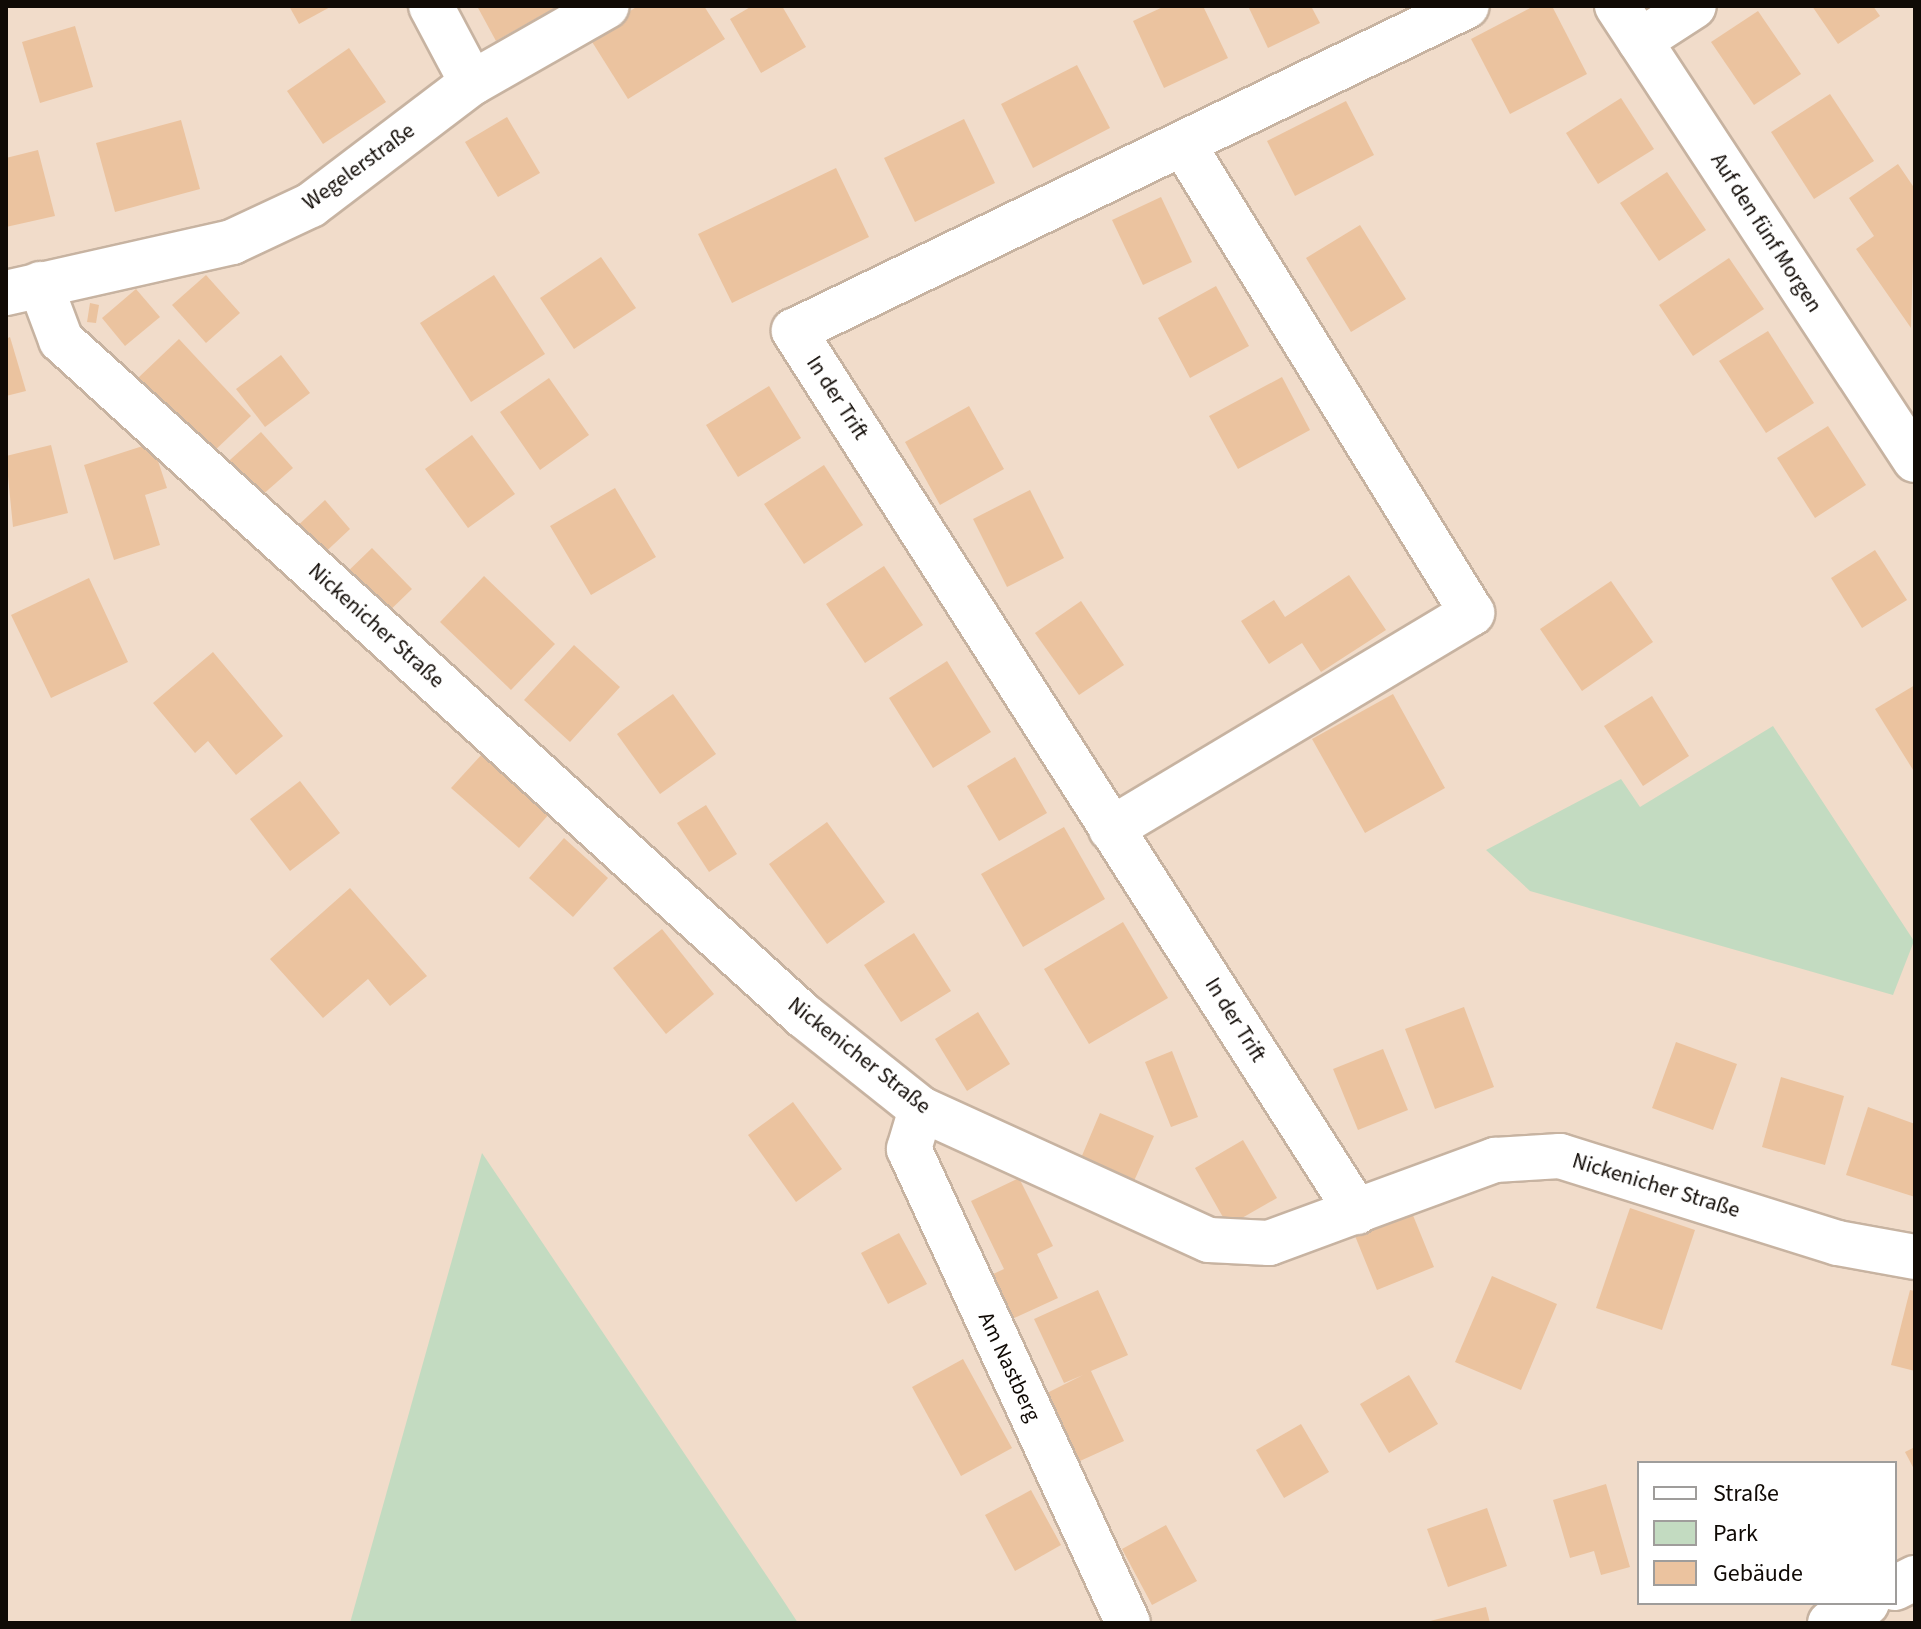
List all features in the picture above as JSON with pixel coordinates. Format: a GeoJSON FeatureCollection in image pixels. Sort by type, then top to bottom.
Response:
{"type":"FeatureCollection","features":[{"type":"Feature","properties":{"kind":"street"},"geometry":{"type":"LineString","coordinates":[[431,6],[472,83]]}},
{"type":"Feature","properties":{"kind":"street","name":"Wegelerstraße"},"geometry":{"type":"LineString","coordinates":[[23,288],[259,230],[311,205],[472,83],[607,6]]}},
{"type":"Feature","properties":{"kind":"street","name":"In der Trift"},"geometry":{"type":"LineString","coordinates":[[1357,1212],[794,331],[1467,6]]}},
{"type":"Feature","properties":{"kind":"street"},"geometry":{"type":"LineString","coordinates":[[1628,24],[1694,6]]}},
{"type":"Feature","properties":{"kind":"street","name":"Auf den fünf Morgen"},"geometry":{"type":"LineString","coordinates":[[1628,24],[1915,460]]}},
{"type":"Feature","properties":{"kind":"street"},"geometry":{"type":"LineString","coordinates":[[1111,829],[1472,613],[1183,144]]}},
{"type":"Feature","properties":{"kind":"street","name":"Nickenicher Straße"},"geometry":{"type":"LineString","coordinates":[[23,288],[61,340],[804,1016],[921,1109],[1209,1240],[1269,1243],[1495,1160],[1560,1156],[1838,1243],[1915,1257]]}},
{"type":"Feature","properties":{"kind":"street","name":"Am Nastberg"},"geometry":{"type":"LineString","coordinates":[[921,1109],[909,1149],[1128,1623]]}},
{"type":"Feature","properties":{"kind":"street"},"geometry":{"type":"LineString","coordinates":[[1897,1587],[1915,1578]]}},
{"type":"Feature","properties":{"kind":"street"},"geometry":{"type":"LineString","coordinates":[[1830,1623],[1863,1605]]}},
{"type":"Feature","properties":{"kind":"green space"},"geometry":{"type":"Polygon","coordinates":[[[1773,726],[1914,941],[1893,995],[1530,891],[1486,850],[1621,779],[1640,807],[1773,726]]]}},
{"type":"Feature","properties":{"kind":"green space"},"geometry":{"type":"Polygon","coordinates":[[[482,1153],[783,1600],[798,1623],[350,1623],[482,1153]]]}},
{"type":"Feature","properties":{"kind":"building"},"geometry":{"type":"Polygon","coordinates":[[[289,6],[332,6],[299,24],[289,6]]]}},
{"type":"Feature","properties":{"kind":"building"},"geometry":{"type":"Polygon","coordinates":[[[477,6],[558,6],[496,41],[477,6]]]}},
{"type":"Feature","properties":{"kind":"building"},"geometry":{"type":"Polygon","coordinates":[[[638,6],[704,6],[725,39],[628,99],[589,37],[638,6]]]}},
{"type":"Feature","properties":{"kind":"building"},"geometry":{"type":"Polygon","coordinates":[[[752,6],[782,6],[806,47],[761,73],[730,19],[752,6]]]}},
{"type":"Feature","properties":{"kind":"building"},"geometry":{"type":"Polygon","coordinates":[[[1165,6],[1203,6],[1228,58],[1164,88],[1133,21],[1165,6]]]}},
{"type":"Feature","properties":{"kind":"building"},"geometry":{"type":"Polygon","coordinates":[[[1248,6],[1311,6],[1320,23],[1268,48],[1248,6]]]}},
{"type":"Feature","properties":{"kind":"building"},"geometry":{"type":"Polygon","coordinates":[[[1534,6],[1552,6],[1587,74],[1510,114],[1471,39],[1534,6]]]}},
{"type":"Feature","properties":{"kind":"building"},"geometry":{"type":"Polygon","coordinates":[[[1812,6],[1873,6],[1880,16],[1838,44],[1812,6]]]}},
{"type":"Feature","properties":{"kind":"building"},"geometry":{"type":"Polygon","coordinates":[[[1758,11],[1801,74],[1754,105],[1711,42],[1758,11]]]}},
{"type":"Feature","properties":{"kind":"building"},"geometry":{"type":"Polygon","coordinates":[[[75,26],[93,87],[40,103],[22,42],[75,26]]]}},
{"type":"Feature","properties":{"kind":"building"},"geometry":{"type":"Polygon","coordinates":[[[349,48],[386,102],[323,144],[287,91],[349,48]]]}},
{"type":"Feature","properties":{"kind":"building"},"geometry":{"type":"Polygon","coordinates":[[[1077,65],[1110,128],[1033,168],[1001,104],[1077,65]]]}},
{"type":"Feature","properties":{"kind":"building"},"geometry":{"type":"Polygon","coordinates":[[[1830,94],[1874,161],[1814,199],[1771,132],[1830,94]]]}},
{"type":"Feature","properties":{"kind":"building"},"geometry":{"type":"Polygon","coordinates":[[[1621,98],[1654,149],[1598,184],[1566,133],[1621,98]]]}},
{"type":"Feature","properties":{"kind":"building"},"geometry":{"type":"Polygon","coordinates":[[[1346,101],[1374,155],[1295,196],[1267,141],[1346,101]]]}},
{"type":"Feature","properties":{"kind":"building"},"geometry":{"type":"Polygon","coordinates":[[[507,117],[540,173],[498,197],[465,142],[507,117]]]}},
{"type":"Feature","properties":{"kind":"building"},"geometry":{"type":"Polygon","coordinates":[[[964,119],[995,183],[915,222],[884,158],[964,119]]]}},
{"type":"Feature","properties":{"kind":"building"},"geometry":{"type":"Polygon","coordinates":[[[181,120],[200,189],[115,212],[96,143],[181,120]]]}},
{"type":"Feature","properties":{"kind":"building"},"geometry":{"type":"Polygon","coordinates":[[[38,150],[55,216],[6,227],[6,158],[38,150]]]}},
{"type":"Feature","properties":{"kind":"building"},"geometry":{"type":"Polygon","coordinates":[[[1898,164],[1915,189],[1911,328],[1856,249],[1874,236],[1849,198],[1898,164]]]}},
{"type":"Feature","properties":{"kind":"building"},"geometry":{"type":"Polygon","coordinates":[[[836,168],[869,237],[732,303],[698,234],[836,168]]]}},
{"type":"Feature","properties":{"kind":"building"},"geometry":{"type":"Polygon","coordinates":[[[1667,172],[1706,230],[1659,261],[1620,203],[1667,172]]]}},
{"type":"Feature","properties":{"kind":"building"},"geometry":{"type":"Polygon","coordinates":[[[1161,197],[1192,262],[1143,285],[1112,220],[1161,197]]]}},
{"type":"Feature","properties":{"kind":"building"},"geometry":{"type":"Polygon","coordinates":[[[1360,225],[1406,299],[1351,332],[1306,258],[1360,225]]]}},
{"type":"Feature","properties":{"kind":"building"},"geometry":{"type":"Polygon","coordinates":[[[601,257],[636,308],[574,349],[540,298],[601,257]]]}},
{"type":"Feature","properties":{"kind":"building"},"geometry":{"type":"Polygon","coordinates":[[[1729,258],[1764,309],[1693,356],[1659,305],[1729,258]]]}},
{"type":"Feature","properties":{"kind":"building"},"geometry":{"type":"Polygon","coordinates":[[[206,275],[240,313],[206,343],[172,305],[206,275]]]}},
{"type":"Feature","properties":{"kind":"building"},"geometry":{"type":"Polygon","coordinates":[[[494,275],[545,354],[471,402],[420,323],[494,275]]]}},
{"type":"Feature","properties":{"kind":"building"},"geometry":{"type":"Polygon","coordinates":[[[1216,286],[1249,346],[1190,378],[1158,318],[1216,286]]]}},
{"type":"Feature","properties":{"kind":"building"},"geometry":{"type":"Polygon","coordinates":[[[136,289],[160,317],[125,346],[102,318],[136,289]]]}},
{"type":"Feature","properties":{"kind":"building"},"geometry":{"type":"Polygon","coordinates":[[[90,303],[99,305],[96,323],[87,322],[90,303]]]}},
{"type":"Feature","properties":{"kind":"building"},"geometry":{"type":"Polygon","coordinates":[[[1768,331],[1814,403],[1766,433],[1719,361],[1768,331]]]}},
{"type":"Feature","properties":{"kind":"building"},"geometry":{"type":"Polygon","coordinates":[[[10,337],[26,391],[6,396],[6,339],[10,337]]]}},
{"type":"Feature","properties":{"kind":"building"},"geometry":{"type":"Polygon","coordinates":[[[179,339],[251,416],[211,454],[138,378],[179,339]]]}},
{"type":"Feature","properties":{"kind":"building"},"geometry":{"type":"Polygon","coordinates":[[[281,355],[310,393],[265,427],[236,389],[281,355]]]}},
{"type":"Feature","properties":{"kind":"building"},"geometry":{"type":"Polygon","coordinates":[[[1282,377],[1310,430],[1238,469],[1209,416],[1282,377]]]}},
{"type":"Feature","properties":{"kind":"building"},"geometry":{"type":"Polygon","coordinates":[[[549,378],[589,435],[540,470],[500,412],[549,378]]]}},
{"type":"Feature","properties":{"kind":"building"},"geometry":{"type":"Polygon","coordinates":[[[769,386],[801,438],[738,477],[706,425],[769,386]]]}},
{"type":"Feature","properties":{"kind":"building"},"geometry":{"type":"Polygon","coordinates":[[[969,406],[1004,469],[940,505],[905,442],[969,406]]]}},
{"type":"Feature","properties":{"kind":"building"},"geometry":{"type":"Polygon","coordinates":[[[1828,426],[1866,485],[1815,518],[1777,458],[1828,426]]]}},
{"type":"Feature","properties":{"kind":"building"},"geometry":{"type":"Polygon","coordinates":[[[261,432],[293,468],[252,504],[221,468],[261,432]]]}},
{"type":"Feature","properties":{"kind":"building"},"geometry":{"type":"Polygon","coordinates":[[[472,435],[515,494],[468,528],[425,469],[472,435]]]}},
{"type":"Feature","properties":{"kind":"building"},"geometry":{"type":"Polygon","coordinates":[[[152,443],[167,488],[145,495],[160,545],[114,560],[84,465],[152,443]]]}},
{"type":"Feature","properties":{"kind":"building"},"geometry":{"type":"Polygon","coordinates":[[[51,445],[68,513],[13,527],[6,456],[51,445]]]}},
{"type":"Feature","properties":{"kind":"building"},"geometry":{"type":"Polygon","coordinates":[[[824,465],[863,525],[804,564],[764,504],[824,465]]]}},
{"type":"Feature","properties":{"kind":"building"},"geometry":{"type":"Polygon","coordinates":[[[615,488],[656,557],[591,595],[550,526],[615,488]]]}},
{"type":"Feature","properties":{"kind":"building"},"geometry":{"type":"Polygon","coordinates":[[[1030,490],[1064,558],[1007,587],[973,519],[1030,490]]]}},
{"type":"Feature","properties":{"kind":"building"},"geometry":{"type":"Polygon","coordinates":[[[325,500],[350,529],[317,560],[291,532],[325,500]]]}},
{"type":"Feature","properties":{"kind":"building"},"geometry":{"type":"Polygon","coordinates":[[[372,548],[412,589],[381,619],[341,578],[372,548]]]}},
{"type":"Feature","properties":{"kind":"building"},"geometry":{"type":"Polygon","coordinates":[[[1875,550],[1907,600],[1862,628],[1831,578],[1875,550]]]}},
{"type":"Feature","properties":{"kind":"building"},"geometry":{"type":"Polygon","coordinates":[[[884,566],[923,625],[865,663],[826,604],[884,566]]]}},
{"type":"Feature","properties":{"kind":"building"},"geometry":{"type":"Polygon","coordinates":[[[1349,575],[1386,630],[1321,672],[1302,643],[1269,664],[1241,621],[1274,600],[1285,617],[1349,575]]]}},
{"type":"Feature","properties":{"kind":"building"},"geometry":{"type":"Polygon","coordinates":[[[484,576],[555,644],[511,690],[440,622],[484,576]]]}},
{"type":"Feature","properties":{"kind":"building"},"geometry":{"type":"Polygon","coordinates":[[[89,578],[128,662],[51,698],[11,615],[89,578]]]}},
{"type":"Feature","properties":{"kind":"building"},"geometry":{"type":"Polygon","coordinates":[[[1611,581],[1653,642],[1582,691],[1540,629],[1611,581]]]}},
{"type":"Feature","properties":{"kind":"building"},"geometry":{"type":"Polygon","coordinates":[[[1081,601],[1124,665],[1079,695],[1035,633],[1081,601]]]}},
{"type":"Feature","properties":{"kind":"building"},"geometry":{"type":"Polygon","coordinates":[[[574,645],[620,687],[570,742],[524,700],[574,645]]]}},
{"type":"Feature","properties":{"kind":"building"},"geometry":{"type":"Polygon","coordinates":[[[213,652],[283,736],[236,775],[208,741],[195,753],[153,703],[213,652]]]}},
{"type":"Feature","properties":{"kind":"building"},"geometry":{"type":"Polygon","coordinates":[[[947,661],[991,732],[933,768],[889,698],[947,661]]]}},
{"type":"Feature","properties":{"kind":"building"},"geometry":{"type":"Polygon","coordinates":[[[1915,685],[1915,773],[1875,709],[1915,685]]]}},
{"type":"Feature","properties":{"kind":"building"},"geometry":{"type":"Polygon","coordinates":[[[673,694],[716,754],[660,794],[617,734],[673,694]]]}},
{"type":"Feature","properties":{"kind":"building"},"geometry":{"type":"Polygon","coordinates":[[[1393,694],[1445,788],[1365,833],[1312,739],[1393,694]]]}},
{"type":"Feature","properties":{"kind":"building"},"geometry":{"type":"Polygon","coordinates":[[[1652,696],[1689,756],[1643,786],[1604,726],[1652,696]]]}},
{"type":"Feature","properties":{"kind":"building"},"geometry":{"type":"Polygon","coordinates":[[[483,753],[550,813],[519,848],[451,788],[483,753]]]}},
{"type":"Feature","properties":{"kind":"building"},"geometry":{"type":"Polygon","coordinates":[[[1015,757],[1047,813],[999,841],[967,786],[1015,757]]]}},
{"type":"Feature","properties":{"kind":"building"},"geometry":{"type":"Polygon","coordinates":[[[300,781],[340,833],[290,871],[250,819],[300,781]]]}},
{"type":"Feature","properties":{"kind":"building"},"geometry":{"type":"Polygon","coordinates":[[[706,805],[737,854],[709,872],[677,823],[706,805]]]}},
{"type":"Feature","properties":{"kind":"building"},"geometry":{"type":"Polygon","coordinates":[[[827,822],[885,902],[827,944],[769,864],[827,822]]]}},
{"type":"Feature","properties":{"kind":"building"},"geometry":{"type":"Polygon","coordinates":[[[1064,827],[1105,899],[1023,947],[981,874],[1064,827]]]}},
{"type":"Feature","properties":{"kind":"building"},"geometry":{"type":"Polygon","coordinates":[[[564,838],[608,878],[573,917],[529,878],[564,838]]]}},
{"type":"Feature","properties":{"kind":"building"},"geometry":{"type":"Polygon","coordinates":[[[350,888],[427,976],[390,1006],[368,979],[323,1018],[270,959],[350,888]]]}},
{"type":"Feature","properties":{"kind":"building"},"geometry":{"type":"Polygon","coordinates":[[[1123,922],[1168,998],[1089,1044],[1044,969],[1123,922]]]}},
{"type":"Feature","properties":{"kind":"building"},"geometry":{"type":"Polygon","coordinates":[[[662,929],[714,994],[666,1034],[613,968],[662,929]]]}},
{"type":"Feature","properties":{"kind":"building"},"geometry":{"type":"Polygon","coordinates":[[[914,933],[951,991],[901,1022],[864,965],[914,933]]]}},
{"type":"Feature","properties":{"kind":"building"},"geometry":{"type":"Polygon","coordinates":[[[1464,1007],[1494,1087],[1435,1109],[1405,1029],[1464,1007]]]}},
{"type":"Feature","properties":{"kind":"building"},"geometry":{"type":"Polygon","coordinates":[[[978,1012],[1010,1064],[967,1091],[935,1039],[978,1012]]]}},
{"type":"Feature","properties":{"kind":"building"},"geometry":{"type":"Polygon","coordinates":[[[1676,1042],[1737,1064],[1713,1130],[1652,1108],[1676,1042]]]}},
{"type":"Feature","properties":{"kind":"building"},"geometry":{"type":"Polygon","coordinates":[[[1383,1049],[1408,1110],[1358,1130],[1333,1069],[1383,1049]]]}},
{"type":"Feature","properties":{"kind":"building"},"geometry":{"type":"Polygon","coordinates":[[[1172,1051],[1198,1117],[1171,1127],[1145,1062],[1172,1051]]]}},
{"type":"Feature","properties":{"kind":"building"},"geometry":{"type":"Polygon","coordinates":[[[1781,1077],[1844,1096],[1825,1165],[1762,1147],[1781,1077]]]}},
{"type":"Feature","properties":{"kind":"building"},"geometry":{"type":"Polygon","coordinates":[[[793,1102],[842,1169],[796,1202],[748,1135],[793,1102]]]}},
{"type":"Feature","properties":{"kind":"building"},"geometry":{"type":"Polygon","coordinates":[[[1868,1107],[1915,1124],[1915,1197],[1846,1175],[1868,1107]]]}},
{"type":"Feature","properties":{"kind":"building"},"geometry":{"type":"Polygon","coordinates":[[[1100,1113],[1154,1136],[1134,1181],[1081,1158],[1100,1113]]]}},
{"type":"Feature","properties":{"kind":"building"},"geometry":{"type":"Polygon","coordinates":[[[1243,1140],[1277,1198],[1228,1226],[1195,1168],[1243,1140]]]}},
{"type":"Feature","properties":{"kind":"building"},"geometry":{"type":"Polygon","coordinates":[[[1019,1178],[1053,1246],[1037,1254],[1058,1298],[1012,1319],[991,1275],[1004,1269],[971,1201],[1019,1178]]]}},
{"type":"Feature","properties":{"kind":"building"},"geometry":{"type":"Polygon","coordinates":[[[1410,1208],[1434,1267],[1377,1290],[1353,1231],[1410,1208]]]}},
{"type":"Feature","properties":{"kind":"building"},"geometry":{"type":"Polygon","coordinates":[[[1630,1208],[1695,1230],[1662,1330],[1596,1308],[1630,1208]]]}},
{"type":"Feature","properties":{"kind":"building"},"geometry":{"type":"Polygon","coordinates":[[[899,1233],[927,1284],[888,1304],[861,1253],[899,1233]]]}},
{"type":"Feature","properties":{"kind":"building"},"geometry":{"type":"Polygon","coordinates":[[[1492,1276],[1557,1304],[1521,1390],[1455,1362],[1492,1276]]]}},
{"type":"Feature","properties":{"kind":"building"},"geometry":{"type":"Polygon","coordinates":[[[1098,1290],[1128,1355],[1091,1371],[1124,1441],[1080,1461],[1047,1393],[1083,1375],[1064,1383],[1034,1319],[1098,1290]]]}},
{"type":"Feature","properties":{"kind":"building"},"geometry":{"type":"Polygon","coordinates":[[[1910,1290],[1915,1291],[1915,1371],[1891,1365],[1910,1290]]]}},
{"type":"Feature","properties":{"kind":"building"},"geometry":{"type":"Polygon","coordinates":[[[963,1359],[1012,1448],[961,1476],[912,1387],[963,1359]]]}},
{"type":"Feature","properties":{"kind":"building"},"geometry":{"type":"Polygon","coordinates":[[[1409,1375],[1438,1424],[1389,1453],[1360,1404],[1409,1375]]]}},
{"type":"Feature","properties":{"kind":"building"},"geometry":{"type":"Polygon","coordinates":[[[1301,1424],[1329,1472],[1284,1498],[1256,1450],[1301,1424]]]}},
{"type":"Feature","properties":{"kind":"building"},"geometry":{"type":"Polygon","coordinates":[[[1915,1447],[1915,1471],[1905,1452],[1915,1447]]]}},
{"type":"Feature","properties":{"kind":"building"},"geometry":{"type":"Polygon","coordinates":[[[1606,1484],[1630,1567],[1601,1575],[1594,1551],[1570,1558],[1553,1500],[1606,1484]]]}},
{"type":"Feature","properties":{"kind":"building"},"geometry":{"type":"Polygon","coordinates":[[[1031,1490],[1061,1545],[1015,1571],[985,1515],[1031,1490]]]}},
{"type":"Feature","properties":{"kind":"building"},"geometry":{"type":"Polygon","coordinates":[[[1487,1508],[1507,1566],[1448,1587],[1427,1529],[1487,1508]]]}},
{"type":"Feature","properties":{"kind":"building"},"geometry":{"type":"Polygon","coordinates":[[[1166,1525],[1197,1581],[1152,1605],[1122,1549],[1166,1525]]]}},
{"type":"Feature","properties":{"kind":"building"},"geometry":{"type":"Polygon","coordinates":[[[1486,1607],[1490,1623],[1426,1622],[1486,1607]]]}}]}
